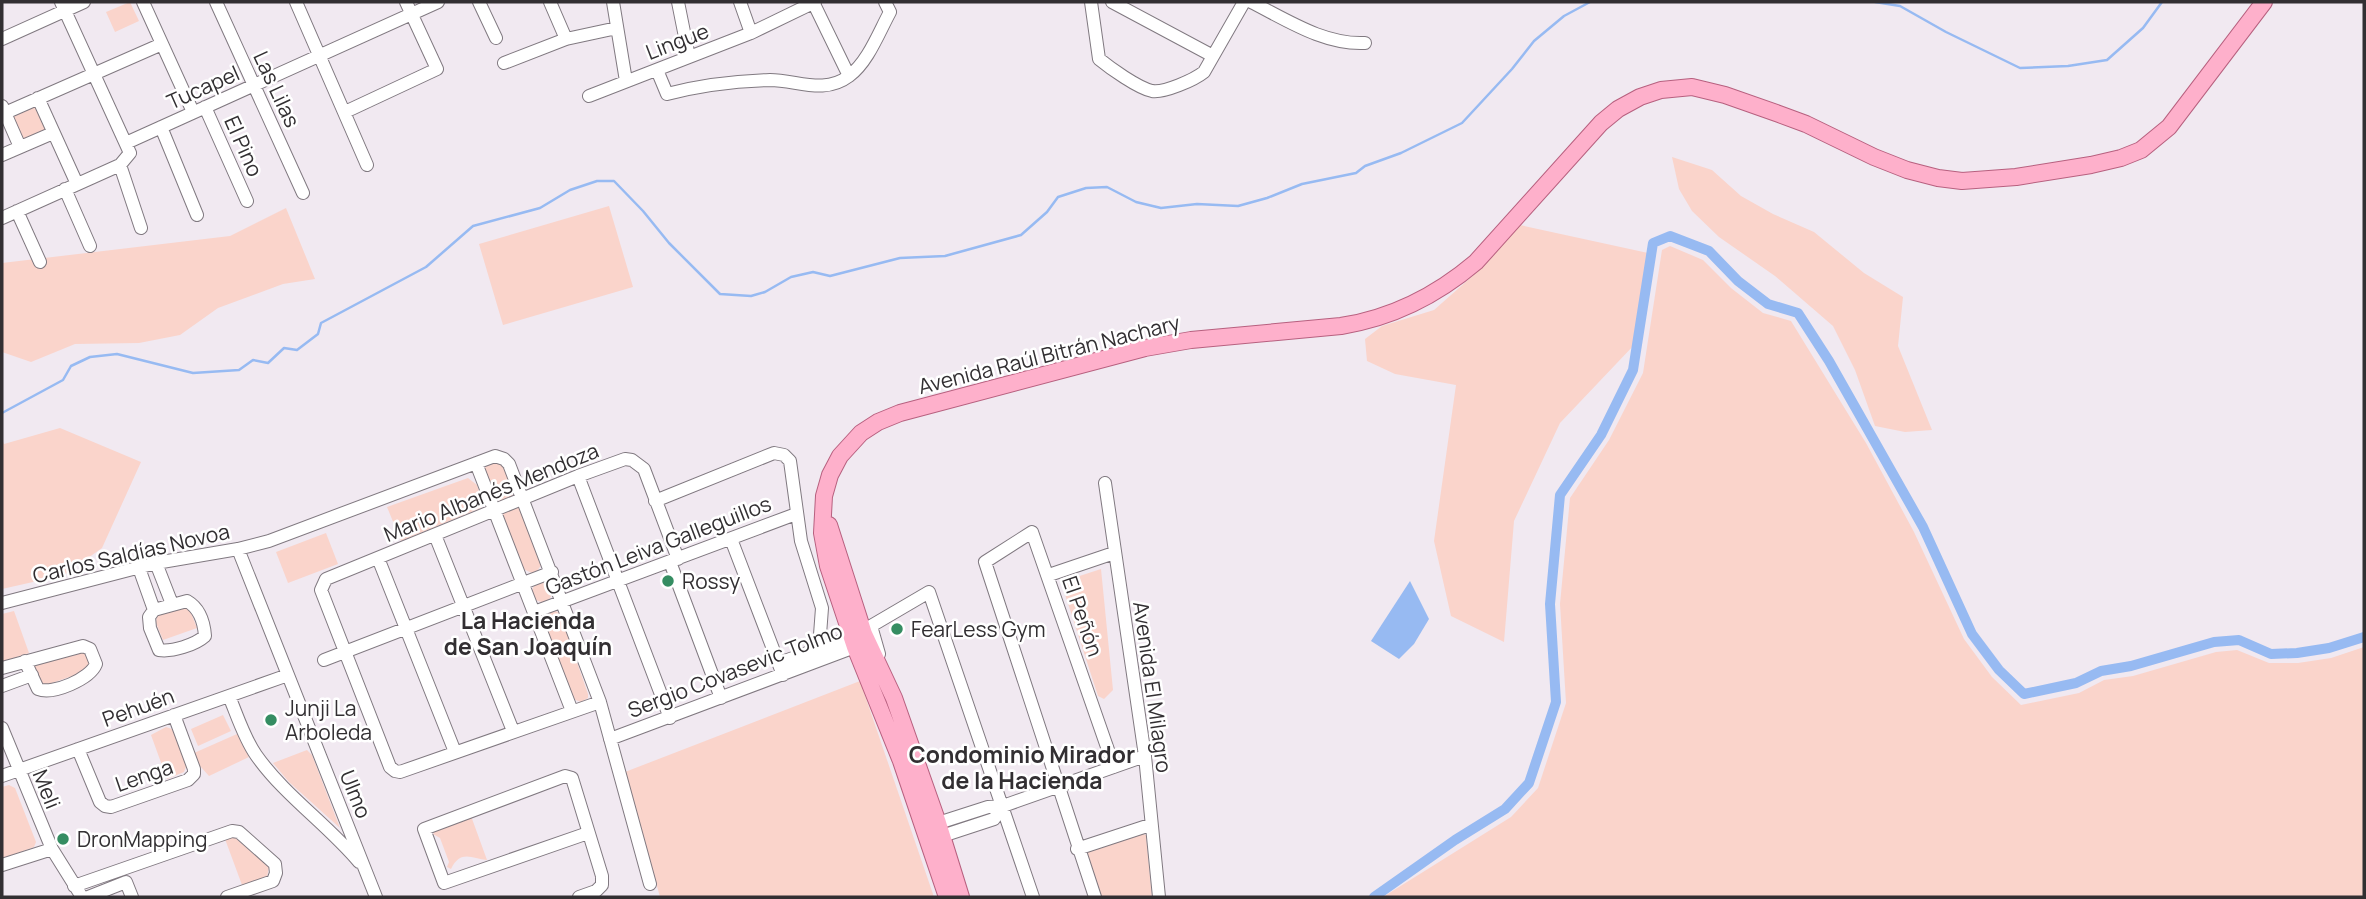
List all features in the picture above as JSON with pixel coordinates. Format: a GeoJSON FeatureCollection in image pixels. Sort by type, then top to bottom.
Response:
{"type":"FeatureCollection","features":[{"type":"Feature","properties":{"kind":"main road","name":"Avenida Raúl Bitrán Nachary"},"geometry":{"type":"LineString","coordinates":[[961,897],[877,700],[823,506],[830,475],[845,449],[853,439],[870,427],[900,413],[1145,348],[1191,340],[1352,324],[1406,309],[1457,278],[1476,262],[1601,123],[1618,108],[1661,90],[1692,87],[1725,95],[1793,119],[1907,170],[1962,181],[2017,177],[2121,158],[2141,150],[2169,127],[2259,8],[2270,2]]}},
{"type":"Feature","properties":{"kind":"main road","name":"Avenida Raúl Bitrán Nachary"},"geometry":{"type":"LineString","coordinates":[[860,636],[894,698],[933,831],[947,897]]}},
{"type":"Feature","properties":{"kind":"street"},"geometry":{"type":"LineString","coordinates":[[2,39],[63,6],[84,2]]}},
{"type":"Feature","properties":{"kind":"street","name":"El Pino"},"geometry":{"type":"LineString","coordinates":[[144,2],[162,44],[247,201]]}},
{"type":"Feature","properties":{"kind":"street","name":"Las Lilas"},"geometry":{"type":"LineString","coordinates":[[216,2],[303,193]]}},
{"type":"Feature","properties":{"kind":"street"},"geometry":{"type":"LineString","coordinates":[[296,2],[367,165]]}},
{"type":"Feature","properties":{"kind":"street","name":"Tucapel"},"geometry":{"type":"LineString","coordinates":[[126,143],[320,55],[409,8],[438,2]]}},
{"type":"Feature","properties":{"kind":"street"},"geometry":{"type":"LineString","coordinates":[[479,2],[496,38]]}},
{"type":"Feature","properties":{"kind":"street"},"geometry":{"type":"LineString","coordinates":[[550,2],[566,39]]}},
{"type":"Feature","properties":{"kind":"street"},"geometry":{"type":"LineString","coordinates":[[613,2],[626,81]]}},
{"type":"Feature","properties":{"kind":"street"},"geometry":{"type":"LineString","coordinates":[[678,2],[689,57]]}},
{"type":"Feature","properties":{"kind":"street"},"geometry":{"type":"LineString","coordinates":[[740,2],[751,33]]}},
{"type":"Feature","properties":{"kind":"street"},"geometry":{"type":"LineString","coordinates":[[814,2],[849,76]]}},
{"type":"Feature","properties":{"kind":"street","name":"Lingue"},"geometry":{"type":"LineString","coordinates":[[589,96],[751,33],[814,2]]}},
{"type":"Feature","properties":{"kind":"street"},"geometry":{"type":"LineString","coordinates":[[657,70],[667,94],[698,86],[772,80],[816,87],[849,76],[862,60],[890,12],[885,2]]}},
{"type":"Feature","properties":{"kind":"street"},"geometry":{"type":"LineString","coordinates":[[1091,2],[1099,59],[1148,90],[1158,91],[1196,78],[1204,72],[1244,2]]}},
{"type":"Feature","properties":{"kind":"street"},"geometry":{"type":"LineString","coordinates":[[1112,2],[1213,56]]}},
{"type":"Feature","properties":{"kind":"street"},"geometry":{"type":"LineString","coordinates":[[1251,2],[1335,41],[1365,43]]}},
{"type":"Feature","properties":{"kind":"street"},"geometry":{"type":"LineString","coordinates":[[2,218],[120,165],[130,153],[63,6]]}},
{"type":"Feature","properties":{"kind":"street"},"geometry":{"type":"LineString","coordinates":[[345,112],[437,69],[409,8]]}},
{"type":"Feature","properties":{"kind":"street"},"geometry":{"type":"LineString","coordinates":[[504,63],[566,39],[617,29]]}},
{"type":"Feature","properties":{"kind":"street"},"geometry":{"type":"LineString","coordinates":[[20,147],[3,109],[38,99],[162,44]]}},
{"type":"Feature","properties":{"kind":"street"},"geometry":{"type":"LineString","coordinates":[[38,99],[53,133],[90,246]]}},
{"type":"Feature","properties":{"kind":"street"},"geometry":{"type":"LineString","coordinates":[[161,127],[197,215]]}},
{"type":"Feature","properties":{"kind":"street"},"geometry":{"type":"LineString","coordinates":[[2,155],[53,133]]}},
{"type":"Feature","properties":{"kind":"street"},"geometry":{"type":"LineString","coordinates":[[120,165],[141,228]]}},
{"type":"Feature","properties":{"kind":"street"},"geometry":{"type":"LineString","coordinates":[[17,211],[40,262]]}},
{"type":"Feature","properties":{"kind":"street"},"geometry":{"type":"LineString","coordinates":[[655,501],[774,453],[784,455],[790,461],[801,541],[822,608],[819,648]]}},
{"type":"Feature","properties":{"kind":"street","name":"Carlos Saldías Novoa"},"geometry":{"type":"LineString","coordinates":[[2,603],[156,563],[269,541],[495,456],[504,458],[509,464],[522,499]]}},
{"type":"Feature","properties":{"kind":"street","name":"Mario Albanés Mendoza"},"geometry":{"type":"LineString","coordinates":[[346,652],[321,590],[326,579],[578,475],[625,459],[632,460],[644,469],[722,698]]}},
{"type":"Feature","properties":{"kind":"street"},"geometry":{"type":"LineString","coordinates":[[476,463],[572,711]]}},
{"type":"Feature","properties":{"kind":"street"},"geometry":{"type":"LineString","coordinates":[[578,475],[670,718]]}},
{"type":"Feature","properties":{"kind":"street","name":"Avenida El Milagro"},"geometry":{"type":"LineString","coordinates":[[1105,483],[1145,755],[1158,897]]}},
{"type":"Feature","properties":{"kind":"street"},"geometry":{"type":"LineString","coordinates":[[522,499],[600,702],[650,884]]}},
{"type":"Feature","properties":{"kind":"street","name":"Gastón Leiva Galleguillos"},"geometry":{"type":"LineString","coordinates":[[534,612],[796,514]]}},
{"type":"Feature","properties":{"kind":"street","name":"El Peñón"},"geometry":{"type":"LineString","coordinates":[[1057,788],[985,562],[1032,532],[1114,767]]}},
{"type":"Feature","properties":{"kind":"street"},"geometry":{"type":"LineString","coordinates":[[435,535],[513,731]]}},
{"type":"Feature","properties":{"kind":"street"},"geometry":{"type":"LineString","coordinates":[[731,539],[781,669]]}},
{"type":"Feature","properties":{"kind":"street","name":"Ulmo"},"geometry":{"type":"LineString","coordinates":[[238,548],[376,897]]}},
{"type":"Feature","properties":{"kind":"street"},"geometry":{"type":"LineString","coordinates":[[1048,575],[1114,553]]}},
{"type":"Feature","properties":{"kind":"street"},"geometry":{"type":"LineString","coordinates":[[378,558],[455,752]]}},
{"type":"Feature","properties":{"kind":"street"},"geometry":{"type":"LineString","coordinates":[[156,563],[172,604]]}},
{"type":"Feature","properties":{"kind":"street"},"geometry":{"type":"LineString","coordinates":[[139,568],[154,610]]}},
{"type":"Feature","properties":{"kind":"street","name":"Gastón Leiva Galleguillos"},"geometry":{"type":"LineString","coordinates":[[324,660],[552,572]]}},
{"type":"Feature","properties":{"kind":"street"},"geometry":{"type":"LineString","coordinates":[[860,636],[929,592],[1034,897]]}},
{"type":"Feature","properties":{"kind":"street"},"geometry":{"type":"LineString","coordinates":[[187,601],[195,606],[205,626],[205,636],[167,651],[159,650],[150,628],[149,617],[154,610],[187,601]]}},
{"type":"Feature","properties":{"kind":"street","name":"Sergio Covasevic Tolmo"},"geometry":{"type":"LineString","coordinates":[[610,739],[722,698],[819,648],[860,636]]}},
{"type":"Feature","properties":{"kind":"street","name":"Sergio Covasevic Tolmo"},"geometry":{"type":"LineString","coordinates":[[781,669],[860,636]]}},
{"type":"Feature","properties":{"kind":"street"},"geometry":{"type":"LineString","coordinates":[[2,668],[25,661],[83,646],[90,649],[96,664],[93,671],[80,680],[46,692],[38,689],[25,661]]}},
{"type":"Feature","properties":{"kind":"street","name":"Sergio Covasevic Tolmo"},"geometry":{"type":"LineString","coordinates":[[346,652],[390,767],[400,772],[600,702]]}},
{"type":"Feature","properties":{"kind":"street","name":"Pehuén"},"geometry":{"type":"LineString","coordinates":[[2,776],[288,674]]}},
{"type":"Feature","properties":{"kind":"street"},"geometry":{"type":"LineString","coordinates":[[2,687],[32,676]]}},
{"type":"Feature","properties":{"kind":"street"},"geometry":{"type":"LineString","coordinates":[[229,696],[254,753],[269,772],[341,840],[366,870]]}},
{"type":"Feature","properties":{"kind":"street","name":"Lenga"},"geometry":{"type":"LineString","coordinates":[[78,749],[100,802],[105,806],[111,807],[188,780],[194,774],[194,769],[174,715]]}},
{"type":"Feature","properties":{"kind":"street","name":"Meli"},"geometry":{"type":"LineString","coordinates":[[2,728],[52,849],[82,897]]}},
{"type":"Feature","properties":{"kind":"street"},"geometry":{"type":"LineString","coordinates":[[933,831],[994,819],[1003,806],[1145,755]]}},
{"type":"Feature","properties":{"kind":"street"},"geometry":{"type":"LineString","coordinates":[[579,897],[596,891],[601,885],[602,876],[572,778],[565,776],[424,829],[443,883],[588,833]]}},
{"type":"Feature","properties":{"kind":"street"},"geometry":{"type":"LineString","coordinates":[[1057,788],[1095,897]]}},
{"type":"Feature","properties":{"kind":"street"},"geometry":{"type":"LineString","coordinates":[[1077,849],[1150,825]]}},
{"type":"Feature","properties":{"kind":"street"},"geometry":{"type":"LineString","coordinates":[[74,886],[223,833],[239,832],[275,864],[276,873],[273,881],[227,897]]}},
{"type":"Feature","properties":{"kind":"street"},"geometry":{"type":"LineString","coordinates":[[2,865],[52,849]]}},
{"type":"Feature","properties":{"kind":"street"},"geometry":{"type":"LineString","coordinates":[[121,869],[132,897]]}},
{"type":"Feature","properties":{"kind":"street"},"geometry":{"type":"LineString","coordinates":[[88,897],[126,882]]}},
{"type":"Feature","properties":{"kind":"shaded area"},"geometry":{"type":"Polygon","coordinates":[[[130,2],[139,21],[115,32],[106,12],[130,2]]]}},
{"type":"Feature","properties":{"kind":"shaded area"},"geometry":{"type":"Polygon","coordinates":[[[35,104],[47,132],[23,142],[11,114],[35,104]]]}},
{"type":"Feature","properties":{"kind":"shaded area"},"geometry":{"type":"Polygon","coordinates":[[[1672,157],[1712,170],[1741,196],[1814,232],[1864,273],[1903,297],[1898,346],[1932,430],[1905,432],[1875,426],[1855,370],[1833,326],[1775,276],[1719,237],[1692,211],[1679,189],[1672,157]]]}},
{"type":"Feature","properties":{"kind":"shaded area"},"geometry":{"type":"Polygon","coordinates":[[[609,206],[633,287],[503,325],[479,244],[609,206]]]}},
{"type":"Feature","properties":{"kind":"shaded area"},"geometry":{"type":"Polygon","coordinates":[[[286,208],[315,279],[283,284],[218,308],[180,335],[139,343],[75,344],[31,362],[2,352],[2,263],[230,236],[286,208]]]}},
{"type":"Feature","properties":{"kind":"shaded area"},"geometry":{"type":"Polygon","coordinates":[[[1520,225],[1648,253],[1635,344],[1560,423],[1514,521],[1504,642],[1451,616],[1434,541],[1456,385],[1395,374],[1367,361],[1365,339],[1382,326],[1434,310],[1485,265],[1520,225]]]}},
{"type":"Feature","properties":{"kind":"shaded area"},"geometry":{"type":"Polygon","coordinates":[[[1670,246],[1703,260],[1731,288],[1763,313],[1791,321],[1866,443],[1914,532],[1964,639],[1992,677],[2021,705],[2079,693],[2104,680],[2133,676],[2216,652],[2237,650],[2269,663],[2298,663],[2331,658],[2364,647],[2364,897],[1383,897],[1511,817],[1538,788],[1566,703],[1560,604],[1570,498],[1609,440],[1643,373],[1662,250],[1670,246]]]}},
{"type":"Feature","properties":{"kind":"shaded area"},"geometry":{"type":"Polygon","coordinates":[[[60,428],[141,462],[102,548],[64,575],[2,589],[2,439],[4,444],[60,428]]]}},
{"type":"Feature","properties":{"kind":"shaded area"},"geometry":{"type":"Polygon","coordinates":[[[496,461],[505,466],[514,491],[511,498],[501,501],[497,500],[484,470],[487,464],[496,461]]]}},
{"type":"Feature","properties":{"kind":"shaded area"},"geometry":{"type":"Polygon","coordinates":[[[468,478],[477,485],[483,504],[481,508],[401,541],[387,507],[468,478]]]}},
{"type":"Feature","properties":{"kind":"shaded area"},"geometry":{"type":"Polygon","coordinates":[[[516,506],[542,564],[532,573],[523,569],[503,516],[503,512],[516,506]]]}},
{"type":"Feature","properties":{"kind":"shaded area"},"geometry":{"type":"Polygon","coordinates":[[[326,533],[338,564],[288,583],[276,552],[326,533]]]}},
{"type":"Feature","properties":{"kind":"shaded area"},"geometry":{"type":"Polygon","coordinates":[[[1101,569],[1113,690],[1104,699],[1098,696],[1061,582],[1101,569]]]}},
{"type":"Feature","properties":{"kind":"shaded area"},"geometry":{"type":"Polygon","coordinates":[[[538,582],[546,582],[552,592],[546,602],[538,602],[532,596],[532,588],[538,582]]]}},
{"type":"Feature","properties":{"kind":"shaded area"},"geometry":{"type":"Polygon","coordinates":[[[189,608],[197,628],[163,640],[156,623],[157,614],[189,608]]]}},
{"type":"Feature","properties":{"kind":"shaded area"},"geometry":{"type":"Polygon","coordinates":[[[554,610],[562,619],[588,694],[588,698],[581,702],[573,699],[543,619],[545,613],[554,610]]]}},
{"type":"Feature","properties":{"kind":"shaded area"},"geometry":{"type":"Polygon","coordinates":[[[14,611],[29,653],[2,662],[2,614],[14,611]]]}},
{"type":"Feature","properties":{"kind":"shaded area"},"geometry":{"type":"Polygon","coordinates":[[[86,650],[93,663],[87,671],[43,686],[33,664],[86,650]]]}},
{"type":"Feature","properties":{"kind":"shaded area"},"geometry":{"type":"Polygon","coordinates":[[[860,681],[934,897],[660,897],[625,772],[860,681]]]}},
{"type":"Feature","properties":{"kind":"shaded area"},"geometry":{"type":"Polygon","coordinates":[[[223,715],[231,731],[198,746],[191,729],[223,715]]]}},
{"type":"Feature","properties":{"kind":"shaded area"},"geometry":{"type":"Polygon","coordinates":[[[166,727],[172,729],[187,764],[184,772],[167,779],[151,735],[166,727]]]}},
{"type":"Feature","properties":{"kind":"shaded area"},"geometry":{"type":"Polygon","coordinates":[[[237,734],[249,757],[209,776],[194,753],[237,734]]]}},
{"type":"Feature","properties":{"kind":"shaded area"},"geometry":{"type":"Polygon","coordinates":[[[307,750],[312,755],[340,828],[289,782],[273,763],[307,750]]]}},
{"type":"Feature","properties":{"kind":"shaded area"},"geometry":{"type":"Polygon","coordinates":[[[9,785],[15,788],[36,842],[34,847],[2,859],[2,787],[9,785]]]}},
{"type":"Feature","properties":{"kind":"shaded area"},"geometry":{"type":"Polygon","coordinates":[[[471,816],[487,860],[463,857],[451,869],[447,867],[449,862],[440,838],[433,834],[436,829],[471,816]]]}},
{"type":"Feature","properties":{"kind":"shaded area"},"geometry":{"type":"Polygon","coordinates":[[[1140,833],[1146,835],[1152,897],[1099,897],[1085,852],[1140,833]]]}},
{"type":"Feature","properties":{"kind":"shaded area"},"geometry":{"type":"Polygon","coordinates":[[[233,836],[269,867],[267,877],[242,885],[225,839],[233,836]]]}},
{"type":"Feature","properties":{"kind":"water"},"geometry":{"type":"Polygon","coordinates":[[[1410,581],[1429,619],[1414,644],[1399,659],[1371,641],[1410,581]]]}},
{"type":"Feature","properties":{"kind":"waterway"},"geometry":{"type":"LineString","coordinates":[[2,413],[63,380],[71,366],[90,357],[117,354],[193,373],[239,370],[253,360],[268,363],[284,348],[297,350],[318,334],[321,323],[426,267],[473,226],[540,208],[570,190],[597,181],[614,181],[669,243],[720,294],[751,296],[765,292],[791,277],[813,272],[830,276],[900,258],[945,256],[1021,235],[1047,212],[1058,197],[1086,188],[1107,187],[1136,202],[1161,208],[1197,204],[1238,206],[1302,184],[1356,173],[1365,166],[1401,153],[1462,123],[1534,41],[1564,16],[1590,2]]}},
{"type":"Feature","properties":{"kind":"waterway"},"geometry":{"type":"LineString","coordinates":[[1875,2],[1900,6],[2020,68],[2068,66],[2107,60],[2143,28],[2162,2]]}},
{"type":"Feature","properties":{"kind":"waterway"},"geometry":{"type":"LineString","coordinates":[[1374,897],[1455,840],[1505,809],[1529,783],[1556,702],[1550,604],[1560,495],[1601,435],[1633,370],[1653,243],[1670,236],[1709,251],[1738,281],[1768,304],[1798,313],[1829,361],[1923,527],[1972,634],[1999,670],[2024,694],[2076,683],[2101,671],[2131,666],[2214,642],[2239,640],[2271,654],[2329,648],[2364,637]]}},
{"type":"Feature","properties":{"kind":"place","name":"Rossy"},"geometry":{"type":"Point","coordinates":[668,581]}},
{"type":"Feature","properties":{"kind":"place","name":"FearLess Gym"},"geometry":{"type":"Point","coordinates":[897,629]}},
{"type":"Feature","properties":{"kind":"place","name":"Junji La Arboleda"},"geometry":{"type":"Point","coordinates":[271,720]}},
{"type":"Feature","properties":{"kind":"place","name":"DronMapping"},"geometry":{"type":"Point","coordinates":[63,839]}},
{"type":"Feature","properties":{"kind":"district","name":"La Hacienda de San Joaquín"},"geometry":{"type":"Point","coordinates":[528,633]}},
{"type":"Feature","properties":{"kind":"district","name":"Condominio Mirador de la Hacienda"},"geometry":{"type":"Point","coordinates":[1022,767]}}]}
